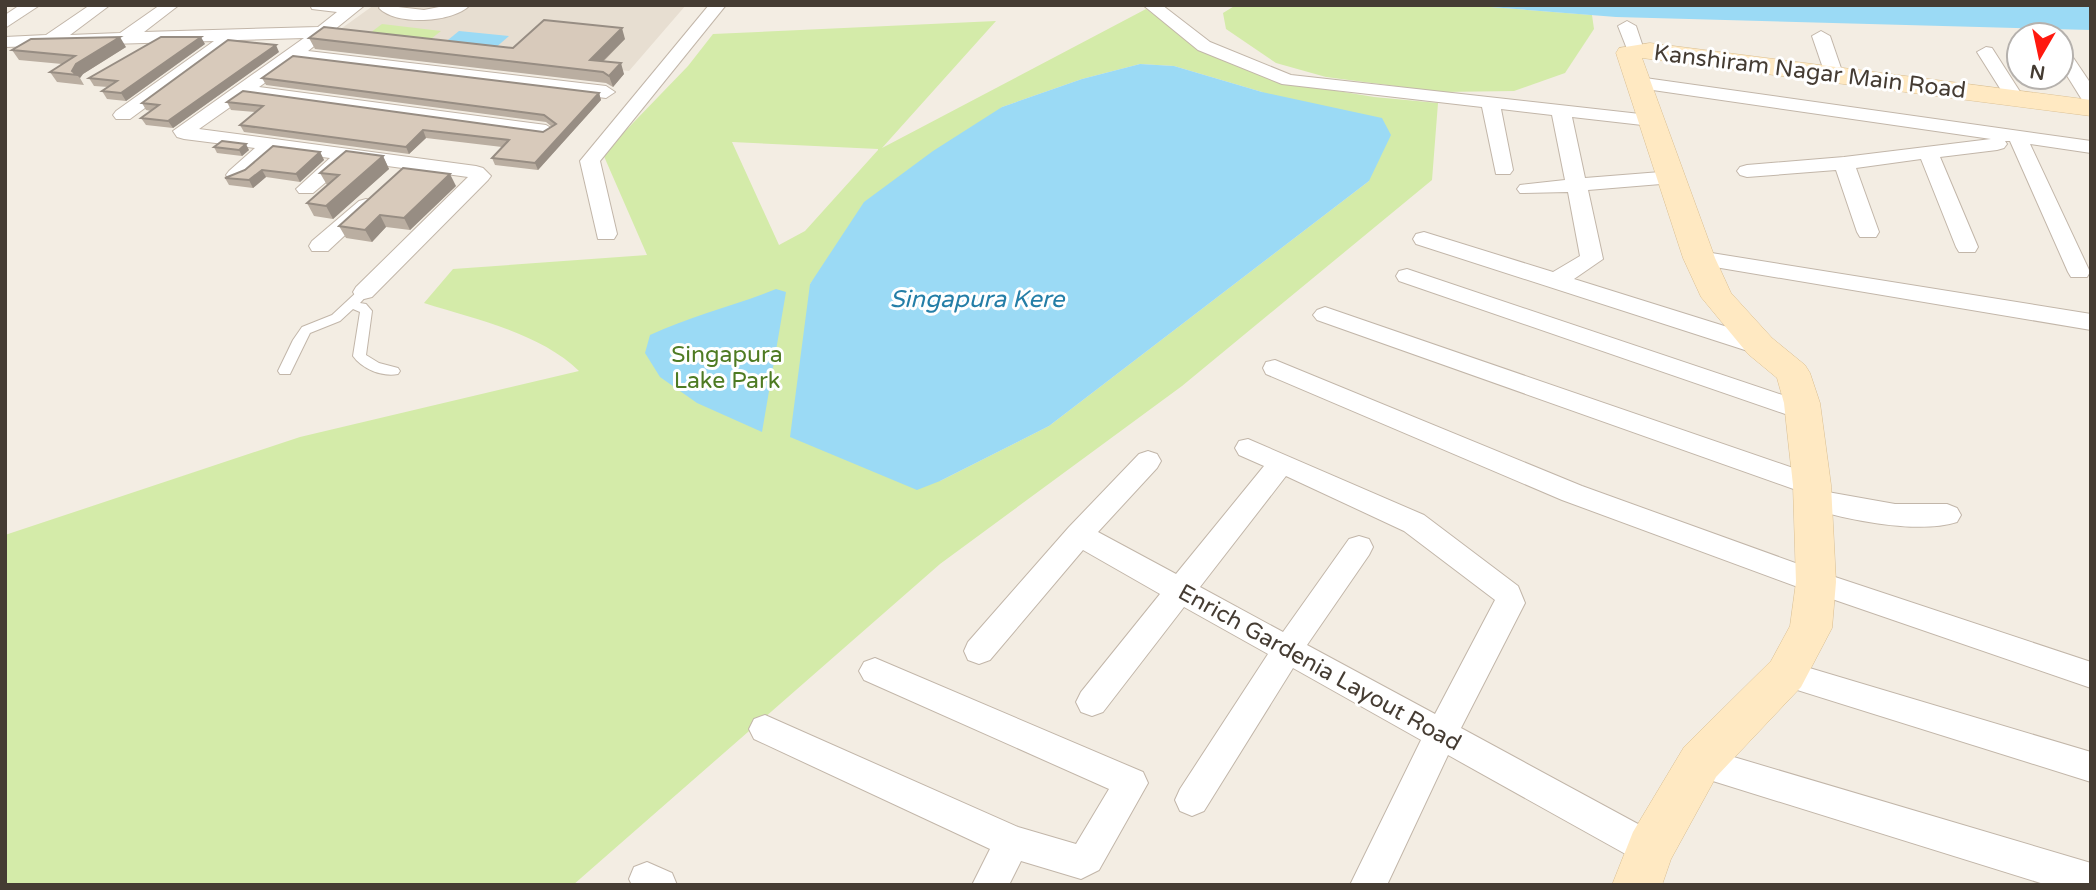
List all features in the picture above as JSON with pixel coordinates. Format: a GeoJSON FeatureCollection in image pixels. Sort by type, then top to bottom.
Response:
{"type":"FeatureCollection","features":[{"type":"Feature","properties":{"kind":"street"},"geometry":{"type":"LineString","coordinates":[[5,23],[32,5]]}},
{"type":"Feature","properties":{"kind":"street"},"geometry":{"type":"LineString","coordinates":[[49,41],[102,5]]}},
{"type":"Feature","properties":{"kind":"street"},"geometry":{"type":"LineString","coordinates":[[125,38],[171,5]]}},
{"type":"Feature","properties":{"kind":"street"},"geometry":{"type":"LineString","coordinates":[[318,5],[355,7]]}},
{"type":"Feature","properties":{"kind":"street"},"geometry":{"type":"LineString","coordinates":[[391,5],[388,10],[422,15],[442,14],[462,5]]}},
{"type":"Feature","properties":{"kind":"street"},"geometry":{"type":"LineString","coordinates":[[606,234],[590,161],[717,6],[729,5]]}},
{"type":"Feature","properties":{"kind":"street"},"geometry":{"type":"LineString","coordinates":[[1151,5],[1203,46],[1288,80],[1651,120]]}},
{"type":"Feature","properties":{"kind":"street"},"geometry":{"type":"LineString","coordinates":[[355,7],[293,55],[184,129],[184,133],[413,162],[476,172],[481,176],[356,298]]}},
{"type":"Feature","properties":{"kind":"street"},"geometry":{"type":"LineString","coordinates":[[5,42],[324,32]]}},
{"type":"Feature","properties":{"kind":"street"},"geometry":{"type":"LineString","coordinates":[[123,116],[234,34]]}},
{"type":"Feature","properties":{"kind":"street"},"geometry":{"type":"LineString","coordinates":[[1821,36],[1834,74]]}},
{"type":"Feature","properties":{"kind":"street"},"geometry":{"type":"LineString","coordinates":[[124,58],[158,37]]}},
{"type":"Feature","properties":{"kind":"street","name":"Kanshiram Nagar Main Road"},"geometry":{"type":"LineString","coordinates":[[1637,885],[1650,849],[1700,762],[1786,674],[1811,628],[1816,582],[1812,492],[1803,411],[1793,373],[1760,346],[1717,297],[1699,258],[1628,53],[1631,38],[1650,50],[2091,108]]}},
{"type":"Feature","properties":{"kind":"street"},"geometry":{"type":"LineString","coordinates":[[1986,52],[2015,98]]}},
{"type":"Feature","properties":{"kind":"street"},"geometry":{"type":"LineString","coordinates":[[293,55],[607,92]]}},
{"type":"Feature","properties":{"kind":"street"},"geometry":{"type":"LineString","coordinates":[[2075,74],[2091,99]]}},
{"type":"Feature","properties":{"kind":"street"},"geometry":{"type":"LineString","coordinates":[[1638,83],[2026,140],[2091,147]]}},
{"type":"Feature","properties":{"kind":"street"},"geometry":{"type":"LineString","coordinates":[[241,90],[546,131]]}},
{"type":"Feature","properties":{"kind":"street"},"geometry":{"type":"LineString","coordinates":[[1491,104],[1503,170]]}},
{"type":"Feature","properties":{"kind":"street"},"geometry":{"type":"LineString","coordinates":[[1553,282],[1592,259],[1574,185],[1561,111]]}},
{"type":"Feature","properties":{"kind":"street"},"geometry":{"type":"LineString","coordinates":[[1747,171],[1844,163],[2026,140]]}},
{"type":"Feature","properties":{"kind":"street"},"geometry":{"type":"LineString","coordinates":[[2026,140],[2079,272]]}},
{"type":"Feature","properties":{"kind":"street"},"geometry":{"type":"LineString","coordinates":[[236,175],[272,144]]}},
{"type":"Feature","properties":{"kind":"street"},"geometry":{"type":"LineString","coordinates":[[1927,151],[1967,247]]}},
{"type":"Feature","properties":{"kind":"street"},"geometry":{"type":"LineString","coordinates":[[306,189],[347,154]]}},
{"type":"Feature","properties":{"kind":"street"},"geometry":{"type":"LineString","coordinates":[[320,246],[413,162]]}},
{"type":"Feature","properties":{"kind":"street"},"geometry":{"type":"LineString","coordinates":[[1844,163],[1868,232]]}},
{"type":"Feature","properties":{"kind":"street"},"geometry":{"type":"LineString","coordinates":[[1527,189],[1673,177]]}},
{"type":"Feature","properties":{"kind":"street"},"geometry":{"type":"LineString","coordinates":[[1424,239],[1760,346]]}},
{"type":"Feature","properties":{"kind":"street"},"geometry":{"type":"LineString","coordinates":[[1699,258],[2091,322]]}},
{"type":"Feature","properties":{"kind":"street"},"geometry":{"type":"LineString","coordinates":[[1407,276],[1803,411]]}},
{"type":"Feature","properties":{"kind":"street"},"geometry":{"type":"LineString","coordinates":[[1325,315],[1812,492],[1895,515],[1947,515]]}},
{"type":"Feature","properties":{"kind":"street"},"geometry":{"type":"LineString","coordinates":[[1275,368],[1561,489],[1816,582],[2091,675]]}},
{"type":"Feature","properties":{"kind":"street"},"geometry":{"type":"LineString","coordinates":[[1248,448],[1414,523],[1508,594],[1510,603],[1441,734],[1368,885]]}},
{"type":"Feature","properties":{"kind":"street"},"geometry":{"type":"LineString","coordinates":[[979,650],[1079,535],[1148,461]]}},
{"type":"Feature","properties":{"kind":"street"},"geometry":{"type":"LineString","coordinates":[[1092,702],[1182,592],[1281,463]]}},
{"type":"Feature","properties":{"kind":"street","name":"Enrich Gardenia Layout Road"},"geometry":{"type":"LineString","coordinates":[[1079,535],[1650,849]]}},
{"type":"Feature","properties":{"kind":"street"},"geometry":{"type":"LineString","coordinates":[[1192,800],[1287,650],[1359,547]]}},
{"type":"Feature","properties":{"kind":"street"},"geometry":{"type":"LineString","coordinates":[[765,729],[1013,842],[1081,862],[1087,858],[1131,783],[875,671]]}},
{"type":"Feature","properties":{"kind":"street"},"geometry":{"type":"LineString","coordinates":[[1786,674],[2091,767]]}},
{"type":"Feature","properties":{"kind":"street"},"geometry":{"type":"LineString","coordinates":[[1700,762],[2091,881]]}},
{"type":"Feature","properties":{"kind":"street"},"geometry":{"type":"LineString","coordinates":[[990,885],[1013,842]]}},
{"type":"Feature","properties":{"kind":"lane"},"geometry":{"type":"LineString","coordinates":[[285,371],[306,330],[336,318],[356,298],[366,311],[359,356],[374,367],[393,371]]}},
{"type":"Feature","properties":{"kind":"shaded area"},"geometry":{"type":"Polygon","coordinates":[[[374,5],[686,5],[629,71],[331,36],[374,5]]]}},
{"type":"Feature","properties":{"kind":"green space"},"geometry":{"type":"Polygon","coordinates":[[[1236,5],[1465,5],[1592,15],[1594,29],[1565,73],[1514,91],[1441,92],[1326,77],[1276,63],[1226,29],[1223,13],[1236,5]]]}},
{"type":"Feature","properties":{"kind":"green space","name":"Singapura Lake Park"},"geometry":{"type":"Polygon","coordinates":[[[1146,9],[1212,56],[1284,82],[1374,97],[1438,103],[1432,180],[1182,386],[940,564],[573,885],[5,885],[5,535],[300,437],[579,371],[546,347],[526,337],[424,303],[453,269],[647,255],[603,154],[688,66],[713,34],[996,21],[882,148],[1146,9]],[[1140,64],[1082,79],[1002,107],[826,263],[810,284],[940,481],[1049,426],[1369,181],[1262,92],[1174,66],[1140,64]],[[732,142],[779,245],[805,231],[878,150],[878,149],[732,142]]]}},
{"type":"Feature","properties":{"kind":"green space"},"geometry":{"type":"Polygon","coordinates":[[[382,24],[441,31],[422,46],[362,39],[382,24]]]}},
{"type":"Feature","properties":{"kind":"water"},"geometry":{"type":"Polygon","coordinates":[[[1465,5],[2091,5],[2091,30],[2075,30],[2075,21],[2005,21],[2005,28],[1616,17],[1465,5]]]}},
{"type":"Feature","properties":{"kind":"water"},"geometry":{"type":"Polygon","coordinates":[[[459,31],[509,36],[494,49],[443,44],[459,31]]]}},
{"type":"Feature","properties":{"kind":"water","name":"Singapura Kere"},"geometry":{"type":"Polygon","coordinates":[[[1140,64],[1174,66],[1262,92],[1382,118],[1391,135],[1369,181],[1049,426],[940,481],[917,490],[790,437],[810,284],[864,202],[933,151],[1002,107],[1082,79],[1140,64]]]}},
{"type":"Feature","properties":{"kind":"water"},"geometry":{"type":"Polygon","coordinates":[[[776,289],[786,292],[762,432],[697,403],[660,377],[645,353],[650,335],[776,289]]]}},
{"type":"Feature","properties":{"kind":"building"},"geometry":{"type":"Polygon","coordinates":[[[544,20],[622,28],[590,60],[621,63],[609,76],[603,72],[309,38],[324,27],[513,48],[544,20]]]}},
{"type":"Feature","properties":{"kind":"building"},"geometry":{"type":"Polygon","coordinates":[[[120,37],[76,64],[72,71],[77,75],[50,72],[75,56],[12,50],[31,39],[120,37]]]}},
{"type":"Feature","properties":{"kind":"building"},"geometry":{"type":"Polygon","coordinates":[[[161,37],[201,37],[121,93],[102,91],[117,81],[89,78],[161,37]]]}},
{"type":"Feature","properties":{"kind":"building"},"geometry":{"type":"Polygon","coordinates":[[[228,40],[276,45],[168,121],[141,118],[159,105],[142,103],[228,40]]]}},
{"type":"Feature","properties":{"kind":"building"},"geometry":{"type":"Polygon","coordinates":[[[293,56],[599,93],[535,163],[492,158],[509,140],[423,130],[406,147],[240,125],[263,106],[227,102],[243,91],[543,132],[556,124],[544,115],[262,78],[293,56]]]}},
{"type":"Feature","properties":{"kind":"building"},"geometry":{"type":"Polygon","coordinates":[[[222,141],[246,144],[239,150],[214,147],[222,141]]]}},
{"type":"Feature","properties":{"kind":"building"},"geometry":{"type":"Polygon","coordinates":[[[273,146],[320,152],[296,174],[262,170],[249,180],[225,178],[245,170],[273,146]]]}},
{"type":"Feature","properties":{"kind":"building"},"geometry":{"type":"Polygon","coordinates":[[[346,151],[383,156],[326,206],[307,203],[339,175],[320,173],[346,151]]]}},
{"type":"Feature","properties":{"kind":"building"},"geometry":{"type":"Polygon","coordinates":[[[403,168],[450,174],[404,218],[380,215],[365,230],[339,226],[403,168]]]}}]}
